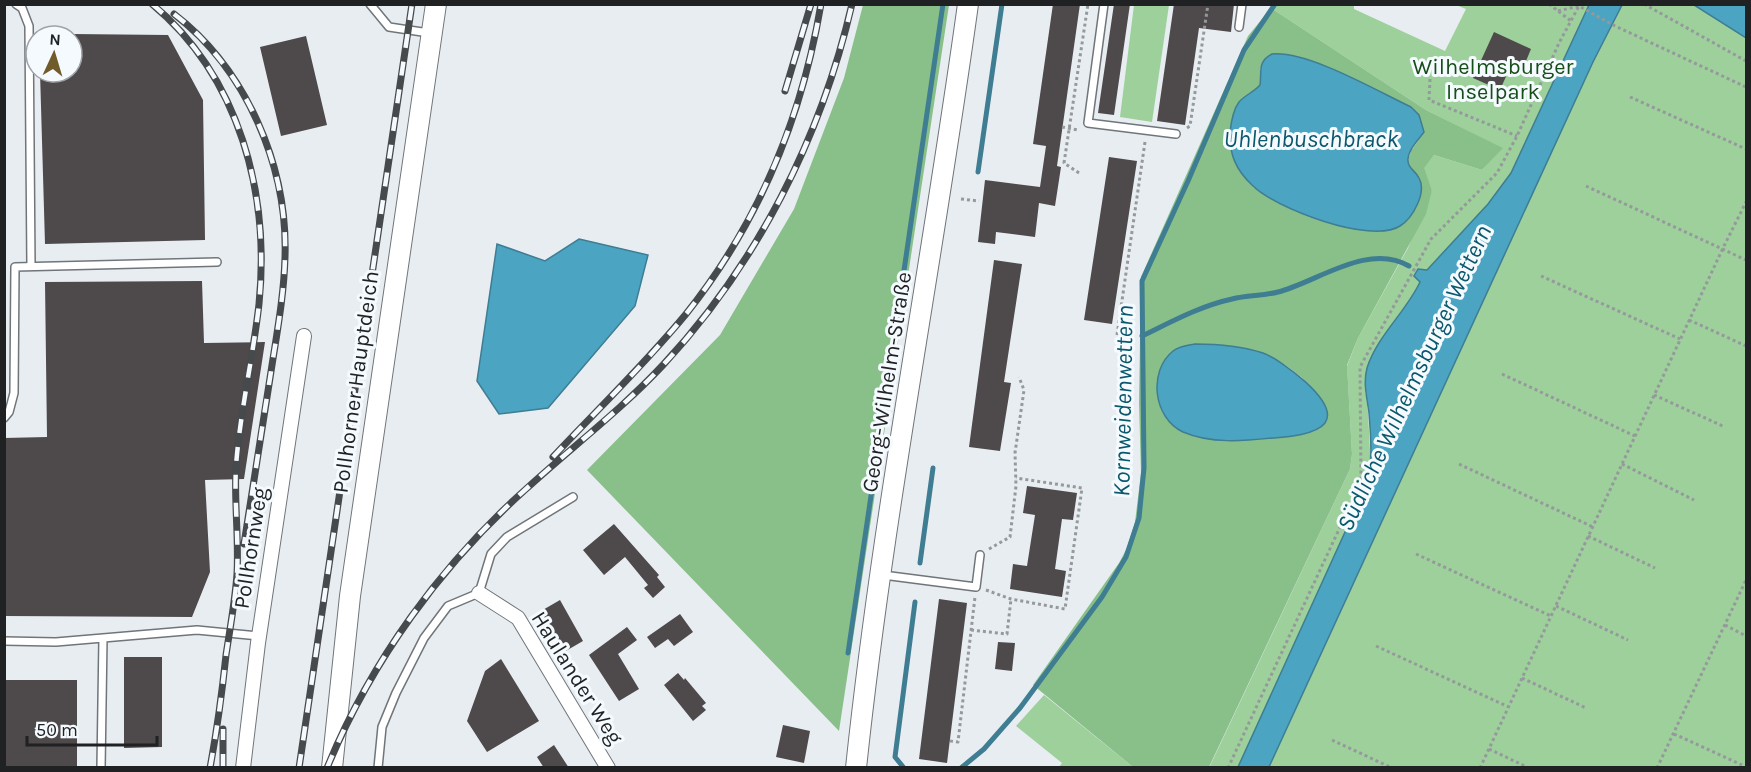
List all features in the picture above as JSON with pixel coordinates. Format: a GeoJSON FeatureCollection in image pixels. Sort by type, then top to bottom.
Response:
{"type":"FeatureCollection","features":[{"type":"Feature","properties":{"kind":"main road","name":"Pollhorner Hauptdeich"},"geometry":{"type":"LineString","coordinates":[[332,768],[350,596],[436,4]]}},
{"type":"Feature","properties":{"kind":"main road","name":"Georg-Wilhelm-Straße"},"geometry":{"type":"LineString","coordinates":[[856,768],[863,699],[881,575],[938,213],[968,4]]}},
{"type":"Feature","properties":{"kind":"street","name":"Pollhornweg"},"geometry":{"type":"LineString","coordinates":[[243,768],[259,636],[304,336]]}},
{"type":"Feature","properties":{"kind":"street","name":"Haulander Weg"},"geometry":{"type":"LineString","coordinates":[[479,593],[518,618],[608,768]]}},
{"type":"Feature","properties":{"kind":"lane"},"geometry":{"type":"LineString","coordinates":[[16,4],[22,8],[29,26],[31,266]]}},
{"type":"Feature","properties":{"kind":"lane"},"geometry":{"type":"LineString","coordinates":[[370,4],[389,27],[432,33]]}},
{"type":"Feature","properties":{"kind":"lane"},"geometry":{"type":"LineString","coordinates":[[1104,4],[1088,123],[1176,134]]}},
{"type":"Feature","properties":{"kind":"lane"},"geometry":{"type":"LineString","coordinates":[[1239,27],[1242,4]]}},
{"type":"Feature","properties":{"kind":"lane"},"geometry":{"type":"LineString","coordinates":[[4,418],[9,412],[14,393],[15,267],[217,262]]}},
{"type":"Feature","properties":{"kind":"lane"},"geometry":{"type":"LineString","coordinates":[[378,768],[382,727],[396,693],[424,638],[448,606],[479,593],[491,554],[507,537],[573,497]]}},
{"type":"Feature","properties":{"kind":"lane"},"geometry":{"type":"LineString","coordinates":[[881,575],[976,586],[980,555]]}},
{"type":"Feature","properties":{"kind":"lane"},"geometry":{"type":"LineString","coordinates":[[4,641],[56,642],[197,630],[259,636]]}},
{"type":"Feature","properties":{"kind":"lane"},"geometry":{"type":"LineString","coordinates":[[101,768],[103,638]]}},
{"type":"Feature","properties":{"kind":"path"},"geometry":{"type":"LineString","coordinates":[[1078,173],[1064,163],[1088,4]]}},
{"type":"Feature","properties":{"kind":"path"},"geometry":{"type":"LineString","coordinates":[[1176,134],[1190,126],[1208,4]]}},
{"type":"Feature","properties":{"kind":"path"},"geometry":{"type":"LineString","coordinates":[[1549,4],[1571,21]]}},
{"type":"Feature","properties":{"kind":"path"},"geometry":{"type":"LineString","coordinates":[[1644,4],[1746,61]]}},
{"type":"Feature","properties":{"kind":"path"},"geometry":{"type":"LineString","coordinates":[[1558,11],[1579,5],[1614,26],[1746,87]]}},
{"type":"Feature","properties":{"kind":"path"},"geometry":{"type":"LineString","coordinates":[[1228,768],[1361,482],[1360,367],[1431,239],[1497,173],[1579,5]]}},
{"type":"Feature","properties":{"kind":"path"},"geometry":{"type":"LineString","coordinates":[[1430,78],[1429,100],[1517,136]]}},
{"type":"Feature","properties":{"kind":"path"},"geometry":{"type":"LineString","coordinates":[[1630,97],[1746,149]]}},
{"type":"Feature","properties":{"kind":"path"},"geometry":{"type":"LineString","coordinates":[[1062,127],[1086,131]]}},
{"type":"Feature","properties":{"kind":"path"},"geometry":{"type":"LineString","coordinates":[[1117,335],[1147,131]]}},
{"type":"Feature","properties":{"kind":"path"},"geometry":{"type":"LineString","coordinates":[[1586,186],[1746,260]]}},
{"type":"Feature","properties":{"kind":"path"},"geometry":{"type":"LineString","coordinates":[[961,199],[979,201]]}},
{"type":"Feature","properties":{"kind":"path"},"geometry":{"type":"LineString","coordinates":[[1480,768],[1746,202]]}},
{"type":"Feature","properties":{"kind":"path"},"geometry":{"type":"LineString","coordinates":[[1541,276],[1680,339]]}},
{"type":"Feature","properties":{"kind":"path"},"geometry":{"type":"LineString","coordinates":[[1689,320],[1746,346]]}},
{"type":"Feature","properties":{"kind":"path"},"geometry":{"type":"LineString","coordinates":[[1502,374],[1635,436]]}},
{"type":"Feature","properties":{"kind":"path"},"geometry":{"type":"LineString","coordinates":[[980,555],[1010,537],[1016,478],[1015,453],[1024,390],[1020,376]]}},
{"type":"Feature","properties":{"kind":"path"},"geometry":{"type":"LineString","coordinates":[[1654,395],[1725,427]]}},
{"type":"Feature","properties":{"kind":"path"},"geometry":{"type":"LineString","coordinates":[[1459,464],[1593,526]]}},
{"type":"Feature","properties":{"kind":"path"},"geometry":{"type":"LineString","coordinates":[[1622,464],[1694,500]]}},
{"type":"Feature","properties":{"kind":"path"},"geometry":{"type":"LineString","coordinates":[[950,741],[958,742],[976,586],[1011,599],[1065,609],[1082,488],[1016,478]]}},
{"type":"Feature","properties":{"kind":"path"},"geometry":{"type":"LineString","coordinates":[[1588,536],[1656,568]]}},
{"type":"Feature","properties":{"kind":"path"},"geometry":{"type":"LineString","coordinates":[[1416,554],[1551,616]]}},
{"type":"Feature","properties":{"kind":"path"},"geometry":{"type":"LineString","coordinates":[[1657,768],[1746,580]]}},
{"type":"Feature","properties":{"kind":"path"},"geometry":{"type":"LineString","coordinates":[[971,630],[1007,634],[1011,599]]}},
{"type":"Feature","properties":{"kind":"path"},"geometry":{"type":"LineString","coordinates":[[1556,606],[1628,640]]}},
{"type":"Feature","properties":{"kind":"path"},"geometry":{"type":"LineString","coordinates":[[965,620],[972,621]]}},
{"type":"Feature","properties":{"kind":"path"},"geometry":{"type":"LineString","coordinates":[[1725,625],[1746,636]]}},
{"type":"Feature","properties":{"kind":"path"},"geometry":{"type":"LineString","coordinates":[[1376,646],[1509,707]]}},
{"type":"Feature","properties":{"kind":"path"},"geometry":{"type":"LineString","coordinates":[[960,660],[968,661]]}},
{"type":"Feature","properties":{"kind":"path"},"geometry":{"type":"LineString","coordinates":[[1522,678],[1586,708]]}},
{"type":"Feature","properties":{"kind":"path"},"geometry":{"type":"LineString","coordinates":[[955,701],[963,701]]}},
{"type":"Feature","properties":{"kind":"path"},"geometry":{"type":"LineString","coordinates":[[1674,734],[1742,765]]}},
{"type":"Feature","properties":{"kind":"path"},"geometry":{"type":"LineString","coordinates":[[1332,740],[1392,768]]}},
{"type":"Feature","properties":{"kind":"path"},"geometry":{"type":"LineString","coordinates":[[1489,749],[1528,768]]}},
{"type":"Feature","properties":{"kind":"green space","name":"Wilhelmsburger Inselpark"},"geometry":{"type":"Polygon","coordinates":[[[1275,4],[1354,5],[1354,9],[1445,51],[1466,9],[1456,5],[1589,5],[1511,173],[1488,204],[1427,270],[1418,269],[1414,276],[1420,282],[1413,299],[1374,352],[1365,389],[1371,470],[1366,486],[1238,767],[1209,768],[1350,469],[1352,454],[1347,366],[1358,338],[1408,248],[1432,190],[1423,168],[1434,155],[1482,170],[1502,148],[1426,110],[1271,8],[1275,4]]]}},
{"type":"Feature","properties":{"kind":"green space"},"geometry":{"type":"Polygon","coordinates":[[[863,5],[949,5],[839,731],[587,470],[720,335],[794,209],[844,78],[863,5]]]}},
{"type":"Feature","properties":{"kind":"green space"},"geometry":{"type":"Polygon","coordinates":[[[1134,5],[1169,5],[1152,122],[1120,117],[1134,5]]]}},
{"type":"Feature","properties":{"kind":"green space"},"geometry":{"type":"Polygon","coordinates":[[[1601,5],[1694,5],[1746,38],[1746,767],[1269,768],[1593,62],[1618,13],[1601,5]]]}},
{"type":"Feature","properties":{"kind":"green space"},"geometry":{"type":"Polygon","coordinates":[[[1271,8],[1426,110],[1503,148],[1482,170],[1434,155],[1424,168],[1432,190],[1426,214],[1358,338],[1347,365],[1352,454],[1350,469],[1209,767],[1133,767],[1033,685],[1119,563],[1127,548],[1135,522],[1141,473],[1139,403],[1141,277],[1248,36],[1271,8]],[[1260,68],[1260,85],[1251,93],[1253,187],[1282,205],[1330,224],[1381,232],[1420,196],[1420,179],[1408,161],[1411,151],[1424,132],[1260,68]],[[1195,344],[1179,347],[1158,383],[1160,406],[1167,419],[1176,428],[1202,438],[1232,439],[1295,436],[1313,432],[1325,423],[1326,411],[1320,398],[1290,368],[1252,351],[1195,344]]]}},
{"type":"Feature","properties":{"kind":"green space"},"geometry":{"type":"Polygon","coordinates":[[[1044,695],[1133,767],[1059,767],[1062,763],[1016,726],[1044,695]]]}},
{"type":"Feature","properties":{"kind":"water","name":"Südliche Wilhelmsburger Wettern"},"geometry":{"type":"Polygon","coordinates":[[[1589,5],[1622,5],[1593,62],[1269,767],[1238,767],[1366,486],[1371,450],[1365,379],[1372,356],[1420,282],[1414,276],[1418,269],[1427,270],[1488,204],[1511,173],[1589,5]]]}},
{"type":"Feature","properties":{"kind":"water"},"geometry":{"type":"Polygon","coordinates":[[[1694,5],[1746,5],[1746,38],[1694,5]]]}},
{"type":"Feature","properties":{"kind":"water","name":"Uhlenbuschbrack"},"geometry":{"type":"Polygon","coordinates":[[[1272,54],[1287,55],[1323,65],[1411,107],[1419,115],[1424,132],[1412,148],[1408,162],[1419,178],[1420,197],[1410,217],[1400,226],[1386,231],[1368,231],[1323,221],[1280,204],[1263,194],[1242,173],[1231,147],[1230,132],[1235,109],[1244,97],[1260,85],[1262,64],[1272,54]]]}},
{"type":"Feature","properties":{"kind":"water"},"geometry":{"type":"Polygon","coordinates":[[[579,239],[648,255],[635,306],[548,408],[499,414],[477,381],[497,244],[545,261],[579,239]]]}},
{"type":"Feature","properties":{"kind":"water"},"geometry":{"type":"Polygon","coordinates":[[[1195,344],[1238,347],[1271,357],[1294,372],[1316,393],[1324,404],[1327,414],[1325,423],[1301,435],[1250,440],[1216,440],[1183,432],[1165,416],[1157,394],[1157,382],[1165,360],[1173,351],[1195,344]]]}},
{"type":"Feature","properties":{"kind":"building"},"geometry":{"type":"Polygon","coordinates":[[[1053,4],[1080,4],[1057,166],[1061,167],[1055,206],[1039,203],[1035,237],[996,232],[995,244],[978,242],[985,180],[1040,187],[1046,146],[1033,144],[1053,4]]]}},
{"type":"Feature","properties":{"kind":"building"},"geometry":{"type":"Polygon","coordinates":[[[1114,4],[1130,4],[1114,115],[1098,113],[1114,4]]]}},
{"type":"Feature","properties":{"kind":"building"},"geometry":{"type":"Polygon","coordinates":[[[1174,4],[1234,4],[1231,32],[1199,28],[1185,125],[1157,121],[1174,4]]]}},
{"type":"Feature","properties":{"kind":"building"},"geometry":{"type":"Polygon","coordinates":[[[1494,32],[1531,49],[1523,68],[1512,63],[1500,90],[1473,78],[1494,32]]]}},
{"type":"Feature","properties":{"kind":"building"},"geometry":{"type":"Polygon","coordinates":[[[84,34],[168,35],[203,100],[205,240],[45,244],[40,84],[84,84],[84,34]]]}},
{"type":"Feature","properties":{"kind":"building"},"geometry":{"type":"Polygon","coordinates":[[[306,36],[327,125],[281,136],[260,47],[306,36]]]}},
{"type":"Feature","properties":{"kind":"building"},"geometry":{"type":"Polygon","coordinates":[[[1109,157],[1137,161],[1112,324],[1084,320],[1109,157]]]}},
{"type":"Feature","properties":{"kind":"building"},"geometry":{"type":"Polygon","coordinates":[[[994,260],[1022,264],[1004,382],[1011,383],[1000,451],[969,447],[994,260]]]}},
{"type":"Feature","properties":{"kind":"building"},"geometry":{"type":"Polygon","coordinates":[[[202,281],[204,343],[265,342],[244,479],[205,480],[210,572],[192,617],[4,616],[4,438],[47,437],[45,282],[202,281]]]}},
{"type":"Feature","properties":{"kind":"building"},"geometry":{"type":"Polygon","coordinates":[[[1027,486],[1077,493],[1073,520],[1062,519],[1055,569],[1066,571],[1062,597],[1010,589],[1013,564],[1027,566],[1035,515],[1023,513],[1027,486]]]}},
{"type":"Feature","properties":{"kind":"building"},"geometry":{"type":"Polygon","coordinates":[[[614,524],[659,575],[657,577],[665,587],[653,598],[644,588],[648,585],[625,557],[604,575],[583,550],[614,524]]]}},
{"type":"Feature","properties":{"kind":"building"},"geometry":{"type":"Polygon","coordinates":[[[939,599],[967,603],[947,763],[919,759],[939,599]]]}},
{"type":"Feature","properties":{"kind":"building"},"geometry":{"type":"Polygon","coordinates":[[[560,600],[583,641],[564,652],[541,611],[560,600]]]}},
{"type":"Feature","properties":{"kind":"building"},"geometry":{"type":"Polygon","coordinates":[[[680,614],[693,632],[674,646],[668,639],[655,648],[647,637],[680,614]]]}},
{"type":"Feature","properties":{"kind":"building"},"geometry":{"type":"Polygon","coordinates":[[[627,627],[637,640],[618,654],[639,689],[619,701],[589,655],[627,627]]]}},
{"type":"Feature","properties":{"kind":"building"},"geometry":{"type":"Polygon","coordinates":[[[998,642],[1015,643],[1012,671],[995,669],[998,642]]]}},
{"type":"Feature","properties":{"kind":"building"},"geometry":{"type":"Polygon","coordinates":[[[124,657],[162,657],[162,747],[124,748],[124,657]]]}},
{"type":"Feature","properties":{"kind":"building"},"geometry":{"type":"Polygon","coordinates":[[[501,659],[539,721],[487,752],[467,721],[485,671],[501,659]]]}},
{"type":"Feature","properties":{"kind":"building"},"geometry":{"type":"Polygon","coordinates":[[[678,673],[706,703],[702,706],[706,710],[693,721],[664,685],[678,673]]]}},
{"type":"Feature","properties":{"kind":"building"},"geometry":{"type":"Polygon","coordinates":[[[4,680],[77,680],[77,768],[4,768],[4,680]]]}},
{"type":"Feature","properties":{"kind":"building"},"geometry":{"type":"Polygon","coordinates":[[[783,725],[810,731],[804,763],[776,757],[783,725]]]}},
{"type":"Feature","properties":{"kind":"building"},"geometry":{"type":"Polygon","coordinates":[[[554,745],[569,768],[544,768],[537,757],[554,745]]]}},
{"type":"Feature","properties":{"kind":"waterway"},"geometry":{"type":"LineString","coordinates":[[848,653],[943,4]]}},
{"type":"Feature","properties":{"kind":"waterway"},"geometry":{"type":"LineString","coordinates":[[978,172],[1002,4]]}},
{"type":"Feature","properties":{"kind":"waterway","name":"Kornweidenwettern"},"geometry":{"type":"LineString","coordinates":[[961,768],[984,749],[1020,708],[1102,597],[1126,557],[1139,518],[1144,468],[1142,281],[1244,50],[1275,4]]}},
{"type":"Feature","properties":{"kind":"waterway"},"geometry":{"type":"LineString","coordinates":[[1142,336],[1220,302],[1278,292],[1360,261],[1393,260],[1409,266]]}},
{"type":"Feature","properties":{"kind":"waterway"},"geometry":{"type":"LineString","coordinates":[[920,563],[933,468]]}},
{"type":"Feature","properties":{"kind":"waterway"},"geometry":{"type":"LineString","coordinates":[[904,768],[895,757],[915,602]]}},
{"type":"Feature","properties":{"kind":"railway"},"geometry":{"type":"LineString","coordinates":[[152,4],[182,33],[207,66],[227,102],[243,140],[253,180],[259,221],[261,263],[259,304],[236,466],[236,584],[210,768]]}},
{"type":"Feature","properties":{"kind":"railway"},"geometry":{"type":"LineString","coordinates":[[299,768],[412,4]]}},
{"type":"Feature","properties":{"kind":"railway"},"geometry":{"type":"LineString","coordinates":[[785,91],[811,4]]}},
{"type":"Feature","properties":{"kind":"railway"},"geometry":{"type":"LineString","coordinates":[[553,457],[670,333],[712,279],[735,243],[773,168],[789,128],[813,46],[821,4]]}},
{"type":"Feature","properties":{"kind":"railway"},"geometry":{"type":"LineString","coordinates":[[327,768],[365,690],[387,653],[437,582],[495,518],[647,382],[697,326],[728,285],[756,242],[803,150],[823,103],[852,4]]}},
{"type":"Feature","properties":{"kind":"railway"},"geometry":{"type":"LineString","coordinates":[[174,14],[200,36],[242,91],[258,122],[270,155],[279,188],[284,223],[285,257],[281,302],[244,544]]}},
{"type":"Feature","properties":{"kind":"railway"},"geometry":{"type":"LineString","coordinates":[[223,729],[223,768]]}}]}
